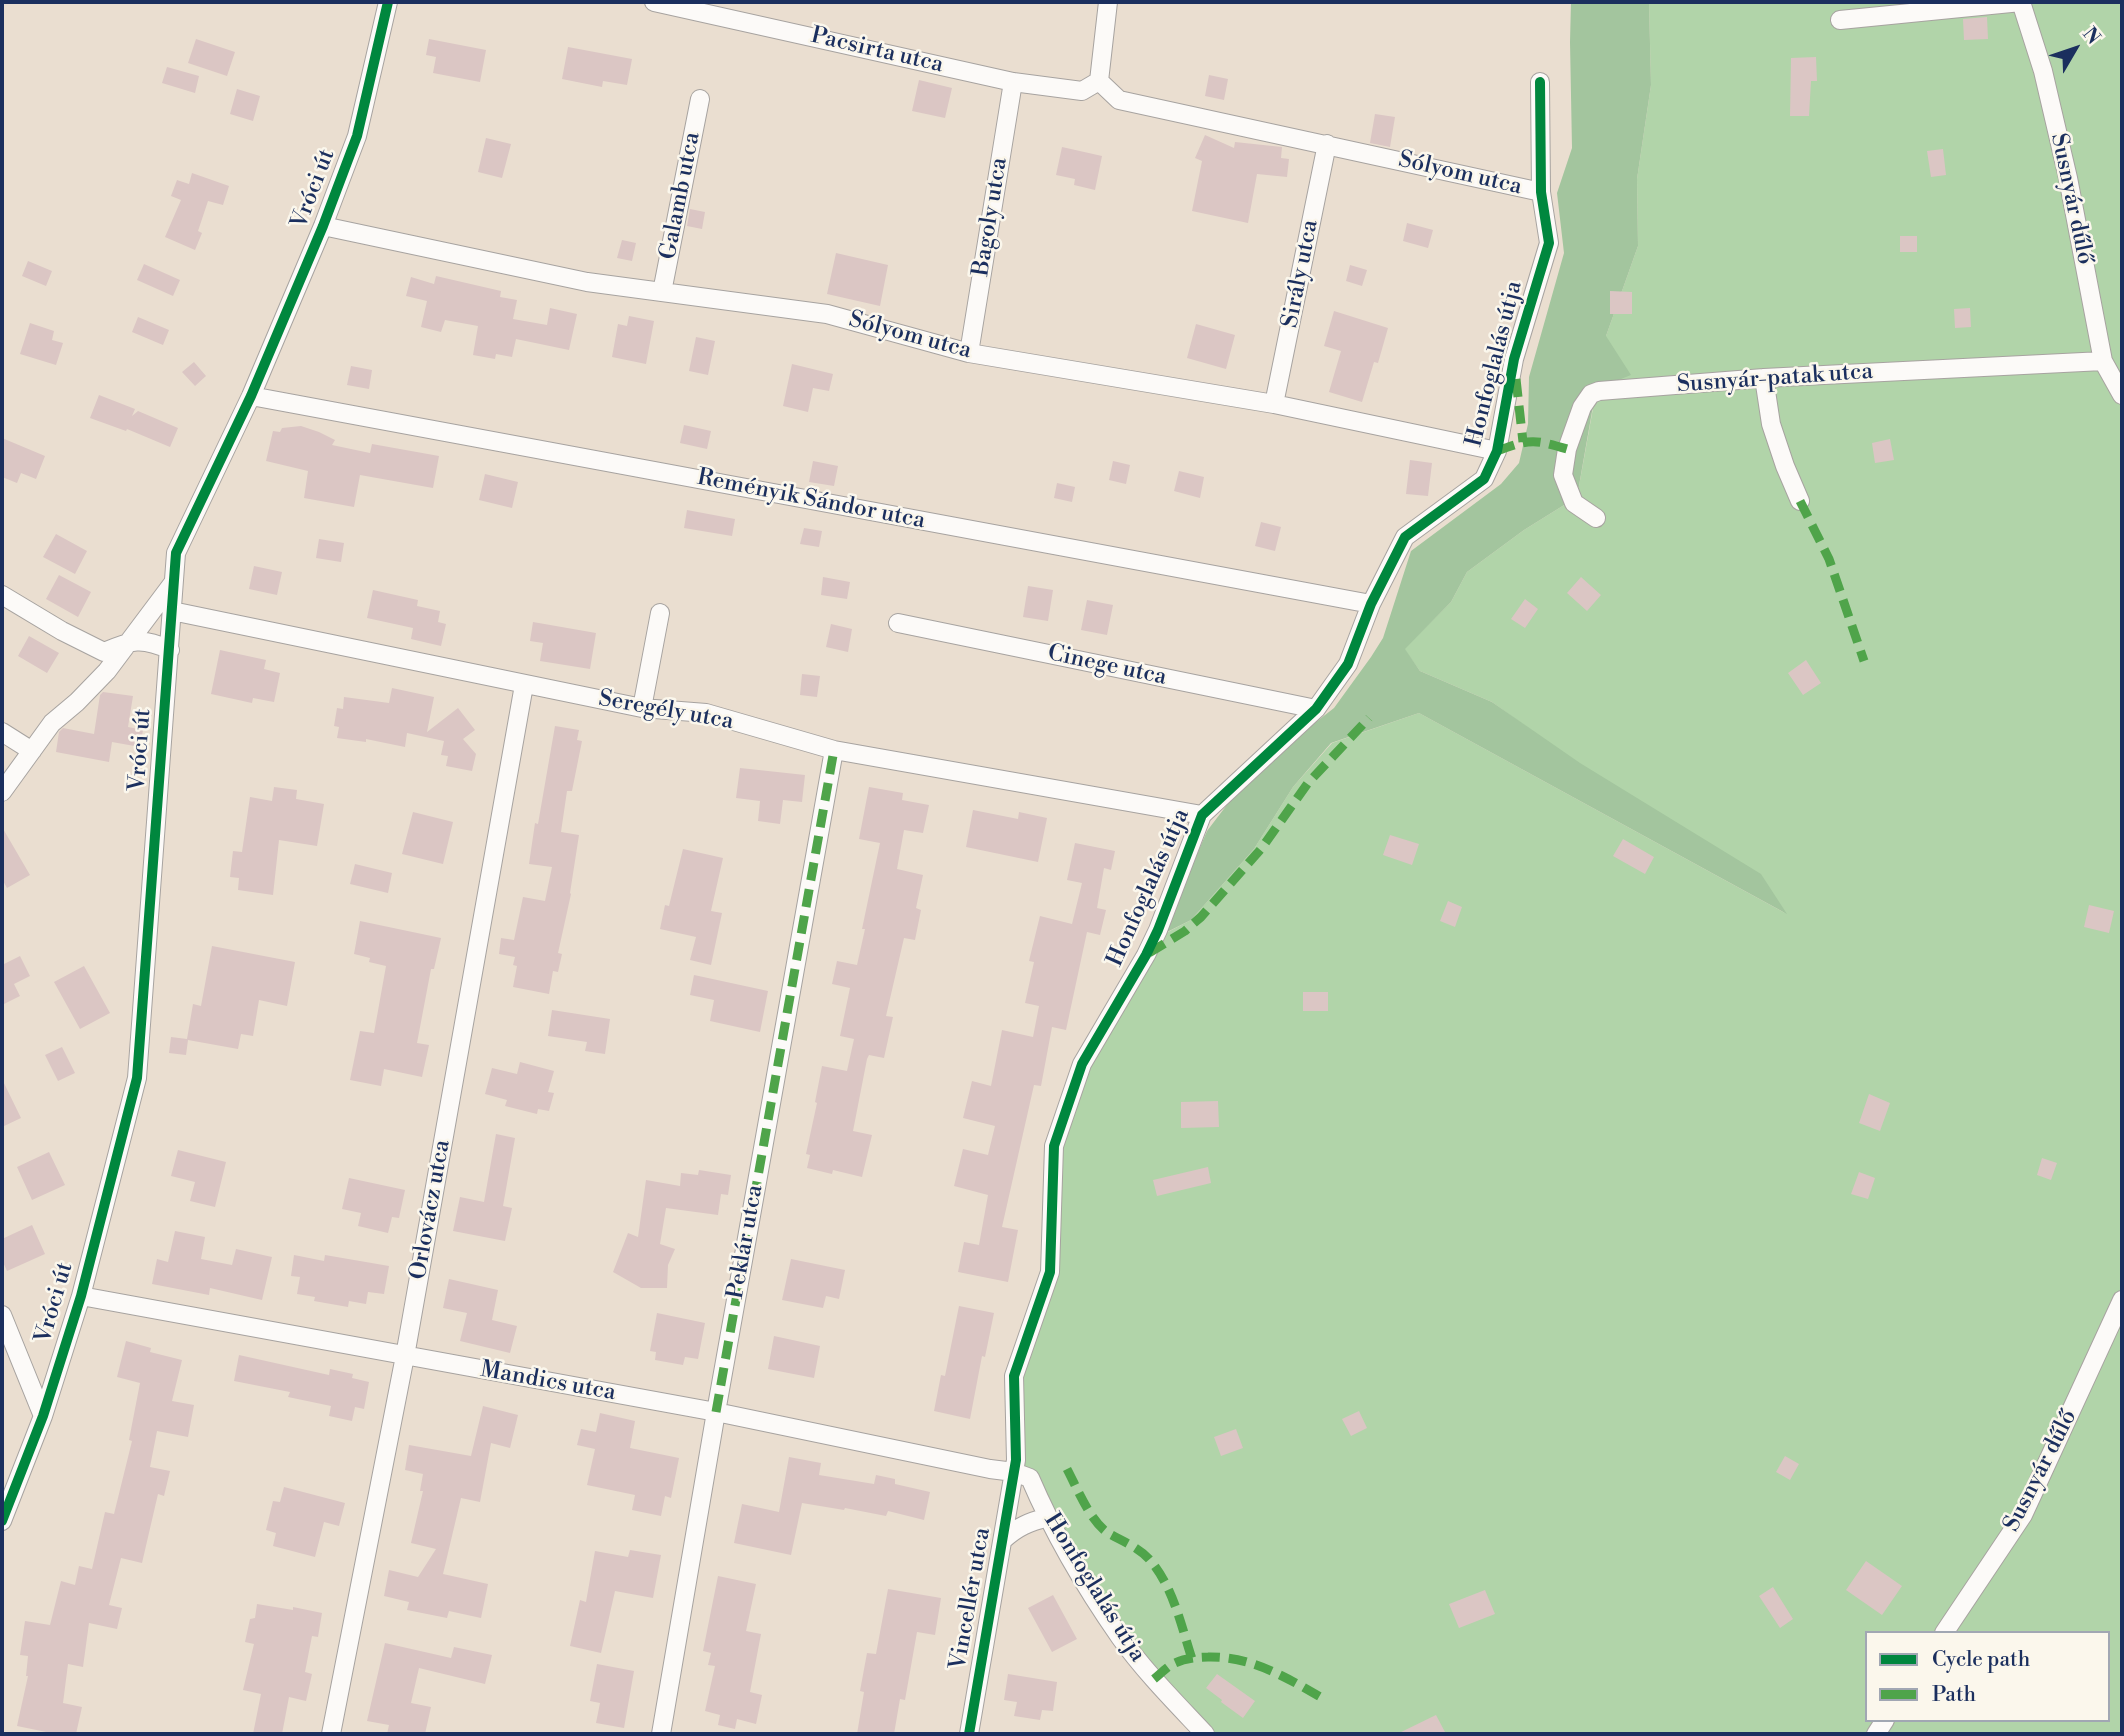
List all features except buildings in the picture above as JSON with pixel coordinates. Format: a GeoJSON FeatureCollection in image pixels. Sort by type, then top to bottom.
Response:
{"type":"FeatureCollection","features":[{"type":"Feature","properties":{"kind":"street","name":"Vróci út"},"geometry":{"type":"LineString","coordinates":[[2,1521],[43,1416],[81,1296],[137,1078],[176,553],[251,396],[358,136],[388,2]]}},
{"type":"Feature","properties":{"kind":"street","name":"Pacsirta utca"},"geometry":{"type":"LineString","coordinates":[[654,2],[1013,82],[1082,91],[1099,81]]}},
{"type":"Feature","properties":{"kind":"street"},"geometry":{"type":"LineString","coordinates":[[1099,81],[1108,2]]}},
{"type":"Feature","properties":{"kind":"street"},"geometry":{"type":"LineString","coordinates":[[1840,20],[2021,2]]}},
{"type":"Feature","properties":{"kind":"street","name":"Susnyár dűlő"},"geometry":{"type":"LineString","coordinates":[[2021,2],[2043,71],[2068,178],[2104,360],[2122,395]]}},
{"type":"Feature","properties":{"kind":"street","name":"Sólyom utca"},"geometry":{"type":"LineString","coordinates":[[1099,81],[1119,100],[1541,192]]}},
{"type":"Feature","properties":{"kind":"street","name":"Bagoly utca"},"geometry":{"type":"LineString","coordinates":[[969,353],[1013,82]]}},
{"type":"Feature","properties":{"kind":"street","name":"Honfoglalás útja"},"geometry":{"type":"LineString","coordinates":[[1205,1734],[1154,1679],[1120,1637],[1055,1534],[1030,1478],[1014,1472],[1017,1444],[1014,1376],[1050,1272],[1054,1146],[1082,1064],[1146,955],[1202,815],[1316,709],[1348,664],[1371,604],[1405,537],[1483,479],[1497,451],[1514,359],[1549,243],[1541,192],[1540,82]]}},
{"type":"Feature","properties":{"kind":"street","name":"Galamb utca"},"geometry":{"type":"LineString","coordinates":[[662,292],[700,99]]}},
{"type":"Feature","properties":{"kind":"street","name":"Sirály utca"},"geometry":{"type":"LineString","coordinates":[[1274,404],[1327,144]]}},
{"type":"Feature","properties":{"kind":"street","name":"Sólyom utca"},"geometry":{"type":"LineString","coordinates":[[323,226],[587,282],[827,314],[969,353],[1274,404],[1497,451]]}},
{"type":"Feature","properties":{"kind":"street","name":"Susnyár-patak utca"},"geometry":{"type":"LineString","coordinates":[[1597,518],[1574,503],[1563,475],[1567,449],[1582,407],[1591,394],[1605,390],[1764,378],[2104,360]]}},
{"type":"Feature","properties":{"kind":"street"},"geometry":{"type":"LineString","coordinates":[[1764,378],[1772,424],[1785,466],[1800,500]]}},
{"type":"Feature","properties":{"kind":"street","name":"Reményik Sándor utca"},"geometry":{"type":"LineString","coordinates":[[251,396],[1371,604]]}},
{"type":"Feature","properties":{"kind":"street"},"geometry":{"type":"LineString","coordinates":[[2,792],[52,723],[107,671],[173,583]]}},
{"type":"Feature","properties":{"kind":"street"},"geometry":{"type":"LineString","coordinates":[[2,595],[62,631],[104,652],[129,641],[150,641],[170,650]]}},
{"type":"Feature","properties":{"kind":"street","name":"Seregély utca"},"geometry":{"type":"LineString","coordinates":[[172,611],[642,708],[706,713],[834,750],[1202,815]]}},
{"type":"Feature","properties":{"kind":"street"},"geometry":{"type":"LineString","coordinates":[[642,708],[660,613]]}},
{"type":"Feature","properties":{"kind":"street","name":"Cinege utca"},"geometry":{"type":"LineString","coordinates":[[898,623],[1316,709]]}},
{"type":"Feature","properties":{"kind":"street","name":"Orlovácz utca"},"geometry":{"type":"LineString","coordinates":[[331,1734],[405,1356],[524,685]]}},
{"type":"Feature","properties":{"kind":"street"},"geometry":{"type":"LineString","coordinates":[[2,732],[32,751]]}},
{"type":"Feature","properties":{"kind":"street","name":"Peklár utca"},"geometry":{"type":"LineString","coordinates":[[661,1734],[834,750]]}},
{"type":"Feature","properties":{"kind":"street","name":"Mandics utca"},"geometry":{"type":"LineString","coordinates":[[81,1296],[716,1412],[1014,1472]]}},
{"type":"Feature","properties":{"kind":"street","name":"Susnyár dűlő"},"geometry":{"type":"LineString","coordinates":[[1945,1631],[2023,1515],[2122,1300]]}},
{"type":"Feature","properties":{"kind":"street"},"geometry":{"type":"LineString","coordinates":[[2,1315],[43,1416]]}},
{"type":"Feature","properties":{"kind":"street","name":"Vincellér utca"},"geometry":{"type":"LineString","coordinates":[[969,1734],[1014,1472]]}},
{"type":"Feature","properties":{"kind":"street","name":"Vincellér utca"},"geometry":{"type":"LineString","coordinates":[[1003,1540],[1017,1528],[1048,1517]]}},
{"type":"Feature","properties":{"kind":"green space"},"geometry":{"type":"Polygon","coordinates":[[[1571,2],[1649,2],[1651,85],[1637,179],[1638,246],[1606,336],[1631,375],[1596,389],[1577,497],[1524,530],[1467,572],[1451,602],[1405,649],[1420,671],[1492,702],[1580,763],[1761,874],[1787,914],[1419,713],[1331,743],[1293,787],[1254,849],[1191,920],[1163,934],[1207,831],[1252,772],[1334,708],[1371,657],[1383,638],[1411,551],[1501,484],[1519,463],[1528,424],[1529,377],[1564,253],[1557,193],[1572,148],[1571,2]]]}},
{"type":"Feature","properties":{"kind":"green space"},"geometry":{"type":"Polygon","coordinates":[[[1649,2],[2122,2],[2122,1734],[1205,1734],[1154,1679],[1042,1506],[1014,1472],[1014,1376],[1050,1272],[1054,1146],[1082,1064],[1164,934],[1191,920],[1254,849],[1293,787],[1332,743],[1419,713],[1785,913],[1492,702],[1420,671],[1404,649],[1451,602],[1467,572],[1524,530],[1577,497],[1606,336],[1638,246],[1637,179],[1651,85],[1649,2]]]}},
{"type":"Feature","properties":{"kind":"marked path"},"geometry":{"type":"LineString","coordinates":[[1516,379],[1523,442]]}},
{"type":"Feature","properties":{"kind":"marked path"},"geometry":{"type":"LineString","coordinates":[[1497,451],[1532,442],[1567,449]]}},
{"type":"Feature","properties":{"kind":"marked path"},"geometry":{"type":"LineString","coordinates":[[1800,501],[1829,559],[1864,661]]}},
{"type":"Feature","properties":{"kind":"marked path"},"geometry":{"type":"LineString","coordinates":[[1149,953],[1185,931],[1201,917],[1261,849],[1308,783],[1369,718]]}},
{"type":"Feature","properties":{"kind":"marked path"},"geometry":{"type":"LineString","coordinates":[[716,1412],[834,750]]}},
{"type":"Feature","properties":{"kind":"marked path"},"geometry":{"type":"LineString","coordinates":[[1067,1469],[1084,1504],[1101,1528],[1140,1551],[1157,1570],[1175,1606],[1192,1659]]}},
{"type":"Feature","properties":{"kind":"marked path"},"geometry":{"type":"LineString","coordinates":[[1154,1679],[1179,1661],[1199,1657],[1224,1658],[1269,1670],[1324,1699]]}},
{"type":"Feature","properties":{"kind":"cycle path"},"geometry":{"type":"LineString","coordinates":[[2,1521],[43,1416],[81,1296],[137,1078],[176,553],[251,396],[323,226],[357,136],[388,2]]}},
{"type":"Feature","properties":{"kind":"cycle path"},"geometry":{"type":"LineString","coordinates":[[969,1734],[1016,1460],[1014,1376],[1050,1272],[1054,1146],[1082,1064],[1146,955],[1202,815],[1316,709],[1348,664],[1371,604],[1405,537],[1484,479],[1497,451],[1514,359],[1549,243],[1541,192],[1540,82]]}}]}
